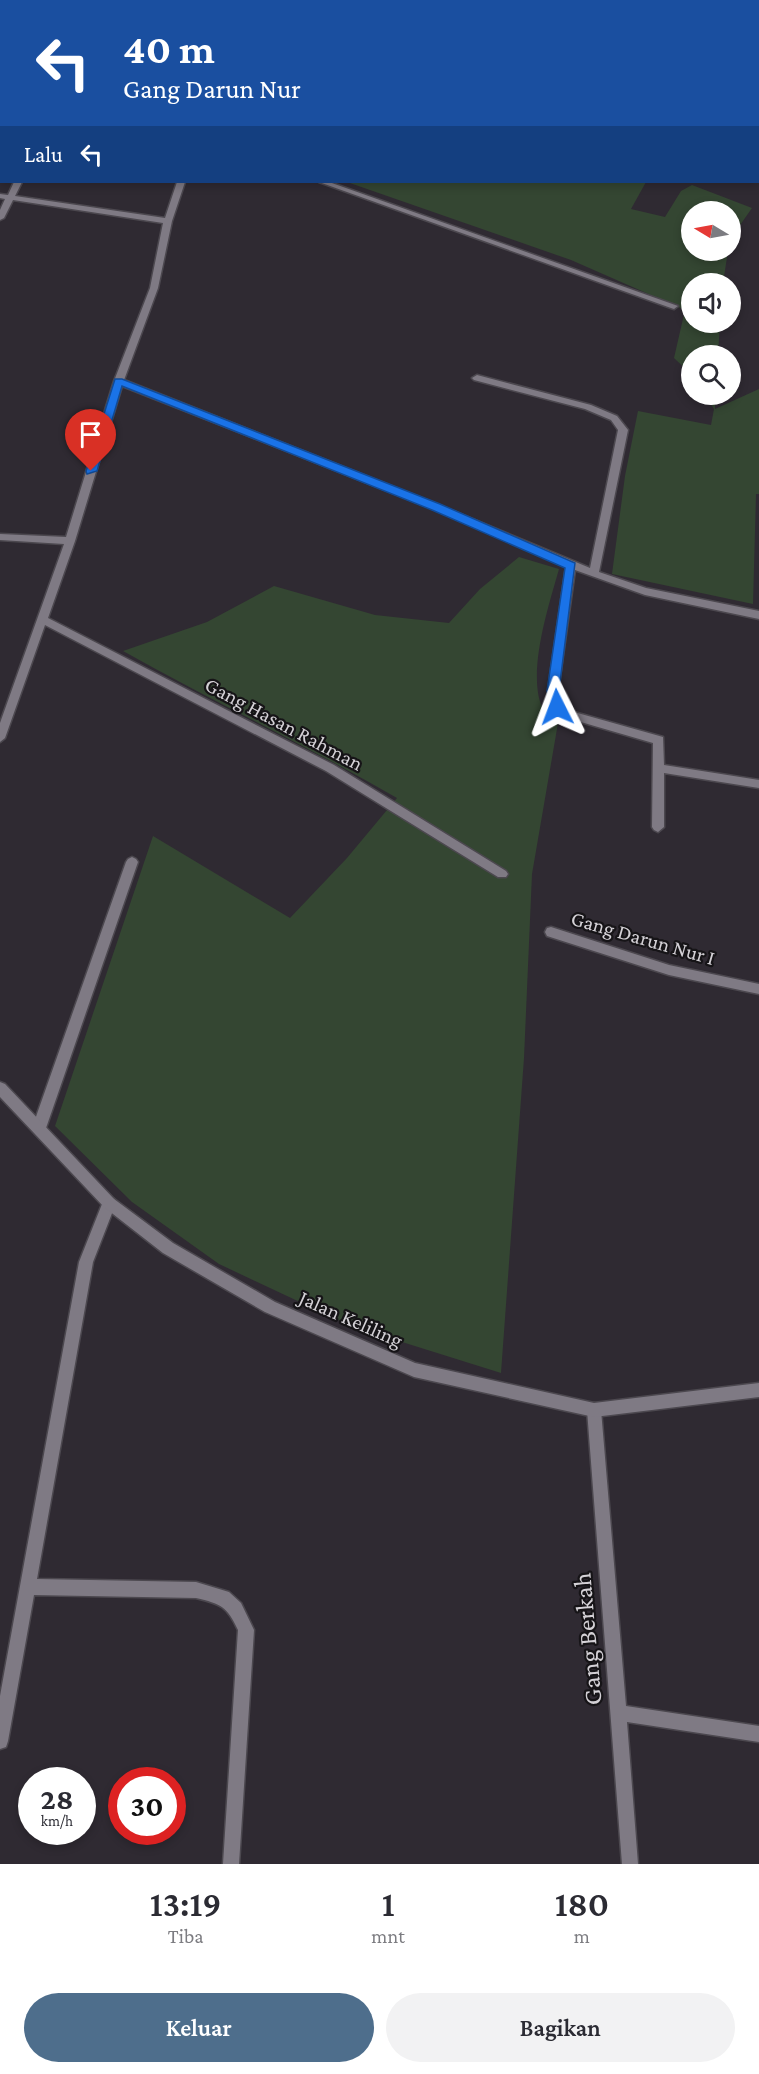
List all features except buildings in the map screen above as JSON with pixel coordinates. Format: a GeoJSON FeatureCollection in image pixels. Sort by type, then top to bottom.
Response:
{"type":"FeatureCollection","features":[{"type":"Feature","properties":{"kind":"street"},"geometry":{"type":"LineString","coordinates":[[0,218],[18,183]]}},
{"type":"Feature","properties":{"kind":"street"},"geometry":{"type":"LineString","coordinates":[[0,738],[70,541],[119,381],[153,288],[168,221],[181,183]]}},
{"type":"Feature","properties":{"kind":"street"},"geometry":{"type":"LineString","coordinates":[[326,183],[674,306]]}},
{"type":"Feature","properties":{"kind":"street"},"geometry":{"type":"LineString","coordinates":[[0,196],[168,221]]}},
{"type":"Feature","properties":{"kind":"street"},"geometry":{"type":"LineString","coordinates":[[477,378],[588,407],[614,418],[623,430],[594,574]]}},
{"type":"Feature","properties":{"kind":"street"},"geometry":{"type":"LineString","coordinates":[[119,381],[428,504],[571,566],[645,591],[759,615]]}},
{"type":"Feature","properties":{"kind":"street"},"geometry":{"type":"LineString","coordinates":[[0,537],[70,541]]}},
{"type":"Feature","properties":{"kind":"street"},"geometry":{"type":"LineString","coordinates":[[571,566],[553,691],[557,707],[571,715],[659,740],[658,827]]}},
{"type":"Feature","properties":{"kind":"street","name":"Gang Hasan Rahman"},"geometry":{"type":"LineString","coordinates":[[42,619],[330,768],[502,874]]}},
{"type":"Feature","properties":{"kind":"street"},"geometry":{"type":"LineString","coordinates":[[658,768],[759,784]]}},
{"type":"Feature","properties":{"kind":"street"},"geometry":{"type":"LineString","coordinates":[[39,1128],[132,862]]}},
{"type":"Feature","properties":{"kind":"street","name":"Gang Darun Nur I"},"geometry":{"type":"LineString","coordinates":[[551,932],[669,970],[759,989]]}},
{"type":"Feature","properties":{"kind":"street","name":"Jalan Keliling"},"geometry":{"type":"LineString","coordinates":[[0,1088],[109,1203],[168,1248],[270,1307],[414,1370],[594,1410],[759,1390]]}},
{"type":"Feature","properties":{"kind":"street"},"geometry":{"type":"LineString","coordinates":[[0,1741],[86,1262],[109,1203]]}},
{"type":"Feature","properties":{"kind":"street","name":"Gang Berkah"},"geometry":{"type":"LineString","coordinates":[[594,1410],[630,1864]]}},
{"type":"Feature","properties":{"kind":"street"},"geometry":{"type":"LineString","coordinates":[[29,1587],[196,1590],[224,1597],[236,1608],[246,1630],[231,1864]]}},
{"type":"Feature","properties":{"kind":"street"},"geometry":{"type":"LineString","coordinates":[[617,1713],[759,1734]]}},
{"type":"Feature","properties":{"kind":"green space"},"geometry":{"type":"Polygon","coordinates":[[[350,183],[645,183],[631,209],[665,217],[681,191],[692,185],[734,201],[681,201],[681,261],[726,261],[725,273],[681,273],[681,308],[571,260],[350,183]]]}},
{"type":"Feature","properties":{"kind":"green space"},"geometry":{"type":"Polygon","coordinates":[[[741,204],[752,208],[741,224],[741,204]]]}},
{"type":"Feature","properties":{"kind":"green space"},"geometry":{"type":"Polygon","coordinates":[[[681,327],[681,333],[719,333],[719,345],[681,345],[681,365],[674,358],[681,327]]]}},
{"type":"Feature","properties":{"kind":"green space"},"geometry":{"type":"Polygon","coordinates":[[[759,389],[759,494],[756,494],[753,604],[612,574],[625,476],[638,411],[711,425],[714,409],[711,405],[715,405],[715,409],[724,405],[741,405],[741,397],[759,389]]]}},
{"type":"Feature","properties":{"kind":"green space"},"geometry":{"type":"Polygon","coordinates":[[[519,557],[559,569],[541,641],[537,680],[544,711],[558,723],[532,874],[524,1058],[501,1373],[351,1326],[219,1264],[132,1202],[55,1126],[153,836],[290,918],[347,858],[397,798],[123,651],[207,622],[274,586],[375,615],[449,623],[480,589],[519,557]]]}},
{"type":"Feature","properties":{"kind":"route"},"geometry":{"type":"LineString","coordinates":[[91,471],[119,381],[436,507],[571,566],[553,691],[557,707]]}}]}
